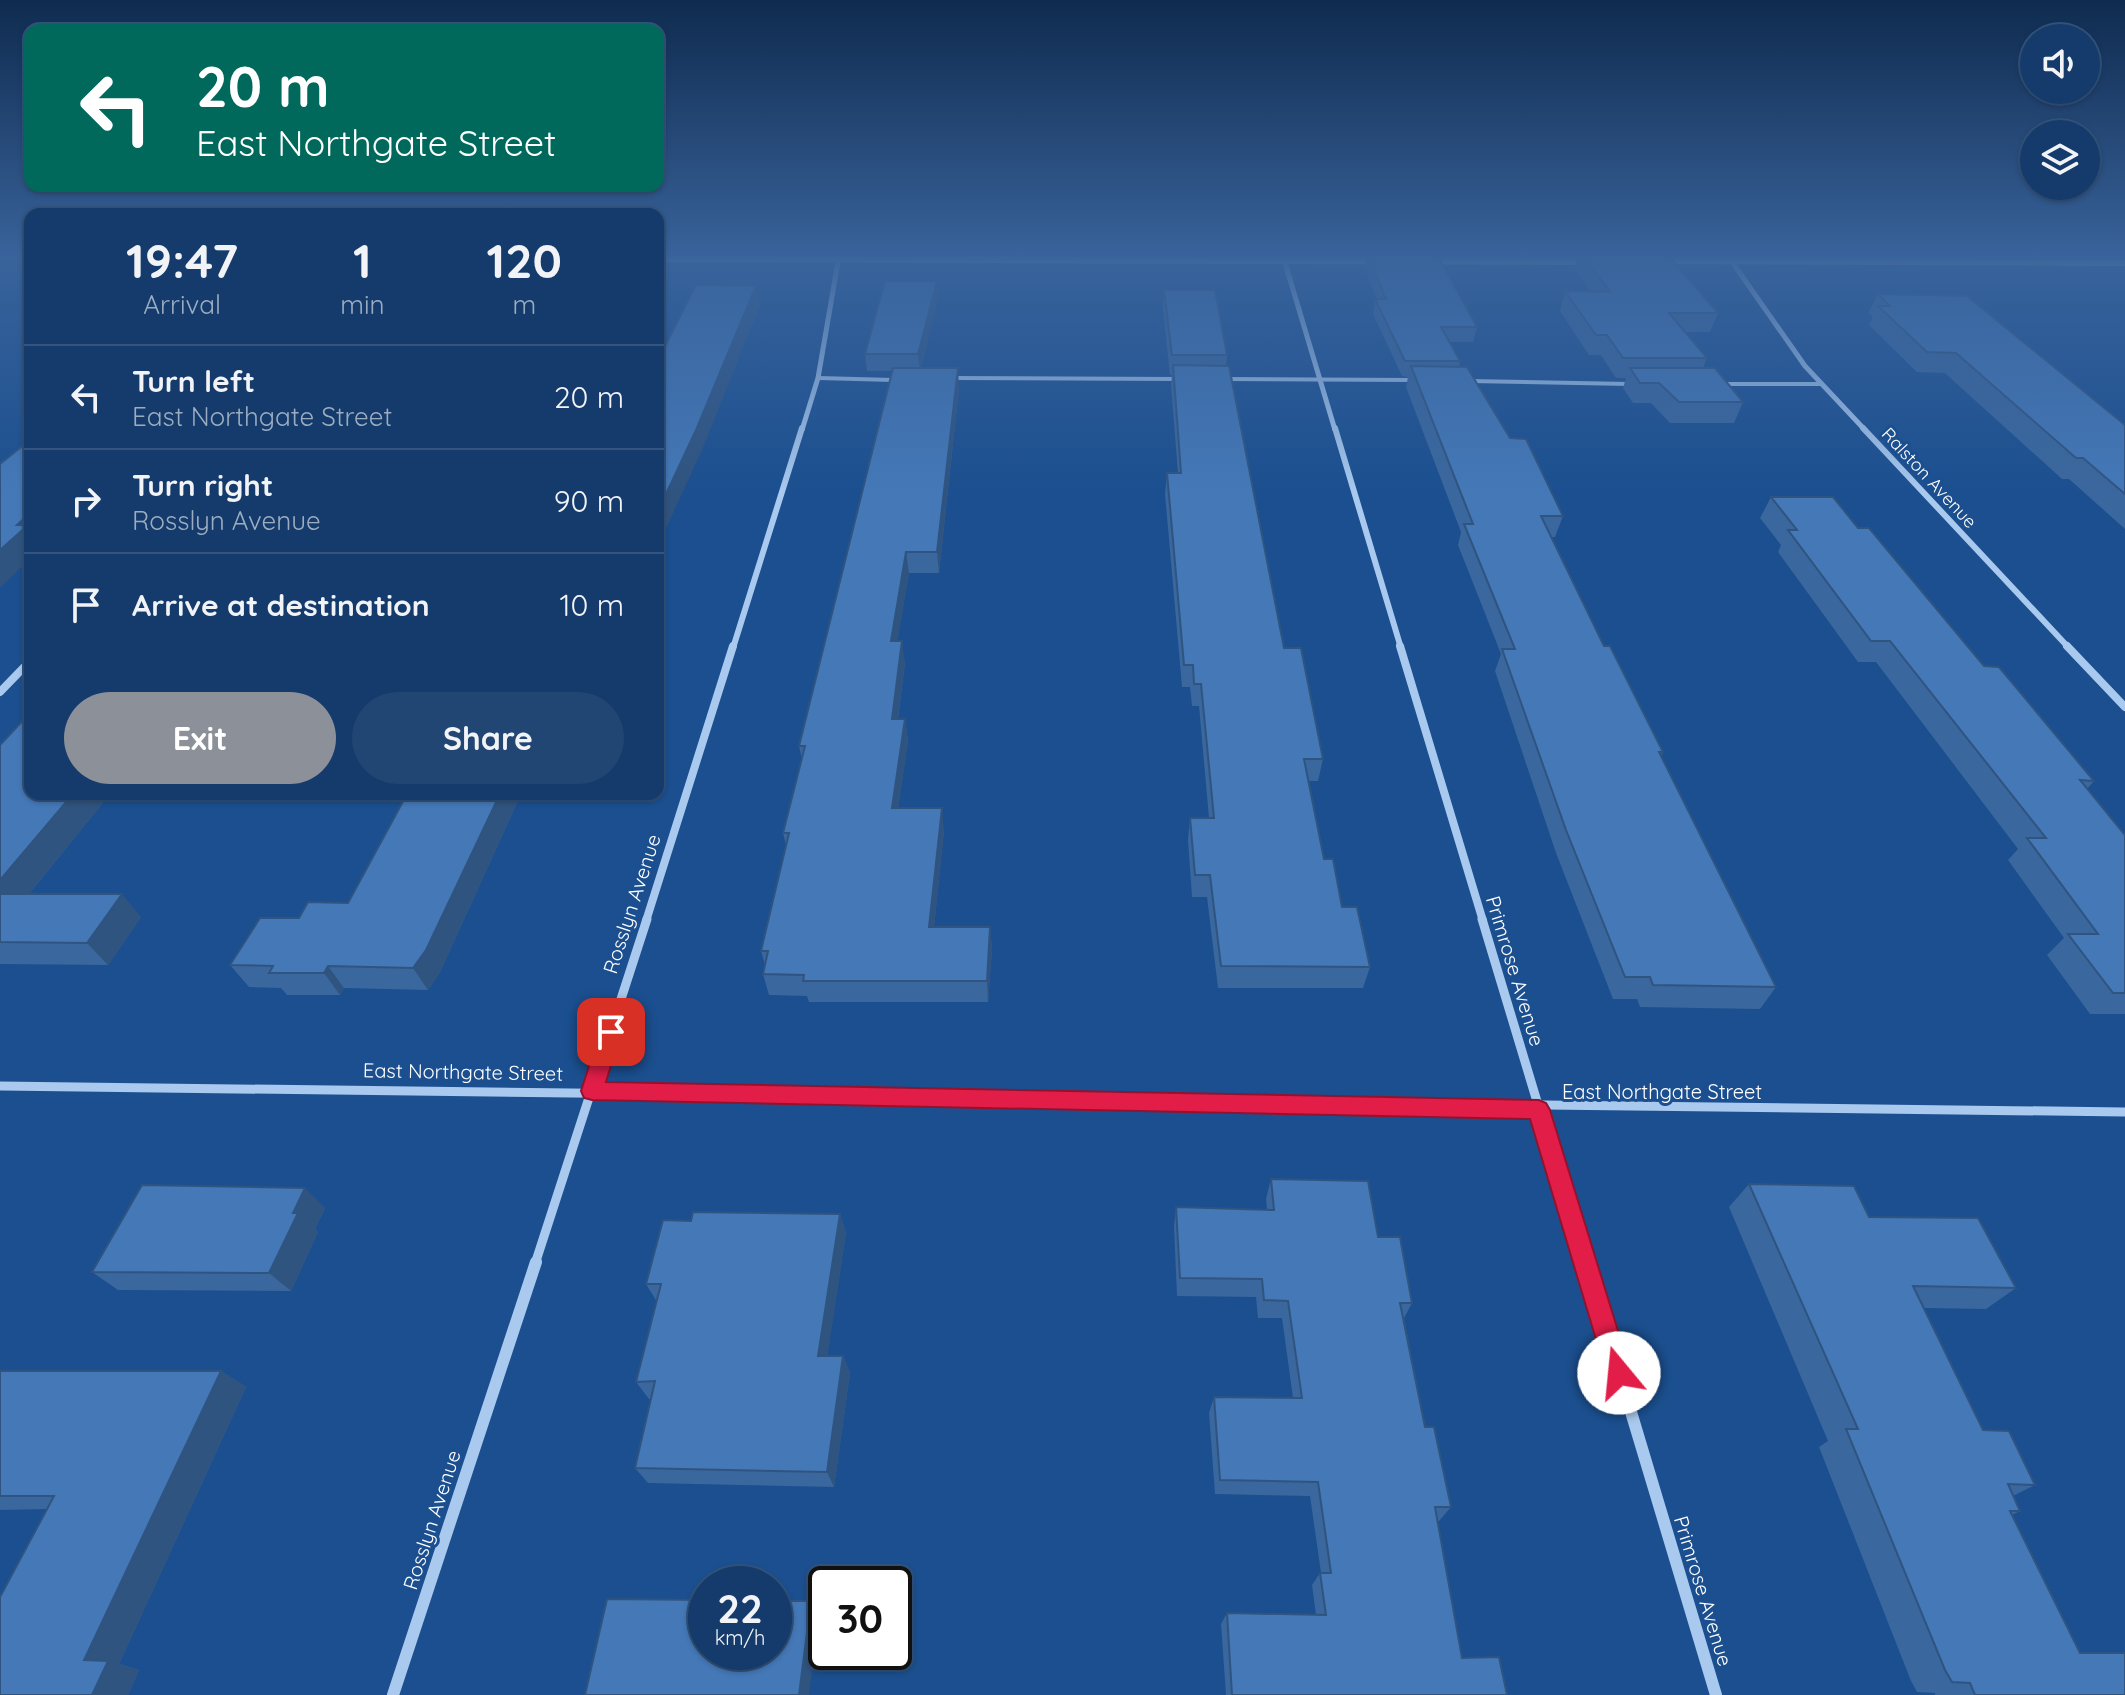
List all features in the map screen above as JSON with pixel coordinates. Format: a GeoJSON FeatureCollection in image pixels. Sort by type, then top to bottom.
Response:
{"type":"FeatureCollection","features":[{"type":"Feature","properties":{"kind":"street","name":"Rosslyn Avenue"},"geometry":{"type":"LineString","coordinates":[[393,1695],[592,1091],[818,378],[827,335]]}},
{"type":"Feature","properties":{"kind":"street","name":"Primrose Avenue"},"geometry":{"type":"LineString","coordinates":[[1306,335],[1716,1695]]}},
{"type":"Feature","properties":{"kind":"street","name":"Ralston Avenue"},"geometry":{"type":"LineString","coordinates":[[1784,335],[1805,366],[2125,707]]}},
{"type":"Feature","properties":{"kind":"street"},"geometry":{"type":"LineString","coordinates":[[0,692],[24,667]]}},
{"type":"Feature","properties":{"kind":"street","name":"East Northgate Street"},"geometry":{"type":"LineString","coordinates":[[0,1086],[592,1091],[1539,1110],[2125,1112]]}},
{"type":"Feature","properties":{"kind":"lane"},"geometry":{"type":"LineString","coordinates":[[818,378],[904,379]]}},
{"type":"Feature","properties":{"kind":"lane"},"geometry":{"type":"LineString","coordinates":[[947,378],[1180,379]]}},
{"type":"Feature","properties":{"kind":"lane"},"geometry":{"type":"LineString","coordinates":[[1210,379],[1420,380]]}},
{"type":"Feature","properties":{"kind":"lane"},"geometry":{"type":"LineString","coordinates":[[1466,381],[1638,384]]}},
{"type":"Feature","properties":{"kind":"lane"},"geometry":{"type":"LineString","coordinates":[[1715,384],[1822,384]]}},
{"type":"Feature","properties":{"kind":"building"},"geometry":{"type":"Polygon","coordinates":[[[671,335],[736,335],[664,498],[664,348],[671,335]]]}},
{"type":"Feature","properties":{"kind":"building"},"geometry":{"type":"Polygon","coordinates":[[[870,335],[923,335],[918,354],[865,354],[870,335]]]}},
{"type":"Feature","properties":{"kind":"building"},"geometry":{"type":"Polygon","coordinates":[[[1170,335],[1223,335],[1227,355],[1172,355],[1170,335]]]}},
{"type":"Feature","properties":{"kind":"building"},"geometry":{"type":"Polygon","coordinates":[[[1392,335],[1446,335],[1460,361],[1405,361],[1392,335]]]}},
{"type":"Feature","properties":{"kind":"building"},"geometry":{"type":"Polygon","coordinates":[[[1607,335],[1688,335],[1707,358],[1623,358],[1607,335]]]}},
{"type":"Feature","properties":{"kind":"building"},"geometry":{"type":"Polygon","coordinates":[[[1909,335],[2015,335],[2125,425],[2125,494],[2083,458],[2076,458],[1956,353],[1927,352],[1909,335]]]}},
{"type":"Feature","properties":{"kind":"building"},"geometry":{"type":"Polygon","coordinates":[[[1173,365],[1229,366],[1284,648],[1301,648],[1323,759],[1304,759],[1324,859],[1333,859],[1342,907],[1357,907],[1370,967],[1221,966],[1210,875],[1195,875],[1190,818],[1214,818],[1201,684],[1194,684],[1193,665],[1184,665],[1167,473],[1181,473],[1173,365]]]}},
{"type":"Feature","properties":{"kind":"building"},"geometry":{"type":"Polygon","coordinates":[[[1411,366],[1467,367],[1510,438],[1526,439],[1563,516],[1541,516],[1604,646],[1610,646],[1663,752],[1659,752],[1776,987],[1653,985],[1650,977],[1625,977],[1566,830],[1502,649],[1515,649],[1464,524],[1473,524],[1411,366]]]}},
{"type":"Feature","properties":{"kind":"building"},"geometry":{"type":"Polygon","coordinates":[[[893,368],[958,368],[937,552],[906,552],[891,641],[902,641],[892,719],[905,719],[892,808],[942,808],[929,927],[990,927],[987,981],[803,981],[804,975],[763,974],[768,951],[761,951],[789,833],[783,833],[805,746],[799,746],[893,368]]]}},
{"type":"Feature","properties":{"kind":"building"},"geometry":{"type":"Polygon","coordinates":[[[1630,368],[1715,368],[1743,402],[1679,402],[1659,383],[1640,383],[1630,368]]]}},
{"type":"Feature","properties":{"kind":"building"},"geometry":{"type":"Polygon","coordinates":[[[24,445],[24,519],[17,525],[24,525],[24,529],[0,550],[0,464],[24,445]]]}},
{"type":"Feature","properties":{"kind":"building"},"geometry":{"type":"Polygon","coordinates":[[[1771,497],[1833,497],[1858,528],[1869,528],[1984,666],[1999,667],[2094,781],[2080,780],[2125,835],[2125,993],[2113,993],[2068,934],[2098,934],[2027,838],[2046,838],[1890,641],[1871,641],[1788,530],[1797,530],[1771,497]]]}},
{"type":"Feature","properties":{"kind":"building"},"geometry":{"type":"Polygon","coordinates":[[[24,719],[24,800],[68,800],[0,880],[0,745],[24,719]]]}},
{"type":"Feature","properties":{"kind":"building"},"geometry":{"type":"Polygon","coordinates":[[[404,800],[497,800],[426,950],[413,968],[328,966],[324,973],[269,973],[273,966],[230,965],[260,918],[299,918],[308,902],[348,903],[404,800]]]}},
{"type":"Feature","properties":{"kind":"building"},"geometry":{"type":"Polygon","coordinates":[[[0,894],[122,894],[87,943],[0,942],[0,894]]]}},
{"type":"Feature","properties":{"kind":"building"},"geometry":{"type":"Polygon","coordinates":[[[1271,1179],[1368,1181],[1378,1237],[1400,1237],[1412,1303],[1400,1303],[1425,1427],[1434,1427],[1451,1507],[1435,1507],[1462,1658],[1499,1657],[1507,1695],[1232,1695],[1227,1613],[1326,1615],[1320,1573],[1331,1573],[1318,1482],[1220,1480],[1214,1397],[1302,1398],[1288,1301],[1264,1300],[1262,1279],[1180,1278],[1176,1207],[1274,1210],[1271,1179]]]}},
{"type":"Feature","properties":{"kind":"building"},"geometry":{"type":"Polygon","coordinates":[[[1749,1184],[1854,1186],[1869,1217],[1978,1218],[2016,1288],[1913,1286],[1983,1430],[2009,1431],[2035,1485],[2008,1484],[2020,1511],[2010,1511],[2080,1653],[2125,1653],[2125,1695],[1975,1695],[1970,1683],[1952,1682],[1846,1429],[1858,1429],[1749,1184]]]}},
{"type":"Feature","properties":{"kind":"building"},"geometry":{"type":"Polygon","coordinates":[[[142,1185],[305,1188],[293,1213],[298,1213],[269,1273],[92,1272],[142,1185]]]}},
{"type":"Feature","properties":{"kind":"building"},"geometry":{"type":"Polygon","coordinates":[[[693,1212],[840,1214],[818,1356],[843,1356],[827,1472],[635,1468],[655,1381],[636,1382],[661,1284],[646,1284],[663,1220],[691,1221],[693,1212]]]}},
{"type":"Feature","properties":{"kind":"building"},"geometry":{"type":"Polygon","coordinates":[[[0,1371],[221,1371],[84,1660],[108,1661],[92,1695],[0,1695],[0,1597],[54,1496],[0,1496],[0,1371]]]}},
{"type":"Feature","properties":{"kind":"building"},"geometry":{"type":"Polygon","coordinates":[[[607,1599],[688,1600],[688,1670],[792,1670],[792,1601],[808,1601],[799,1695],[585,1695],[607,1599]]]}},
{"type":"Feature","properties":{"kind":"route"},"geometry":{"type":"LineString","coordinates":[[611,1032],[592,1091],[1539,1110],[1619,1373]]}}]}
